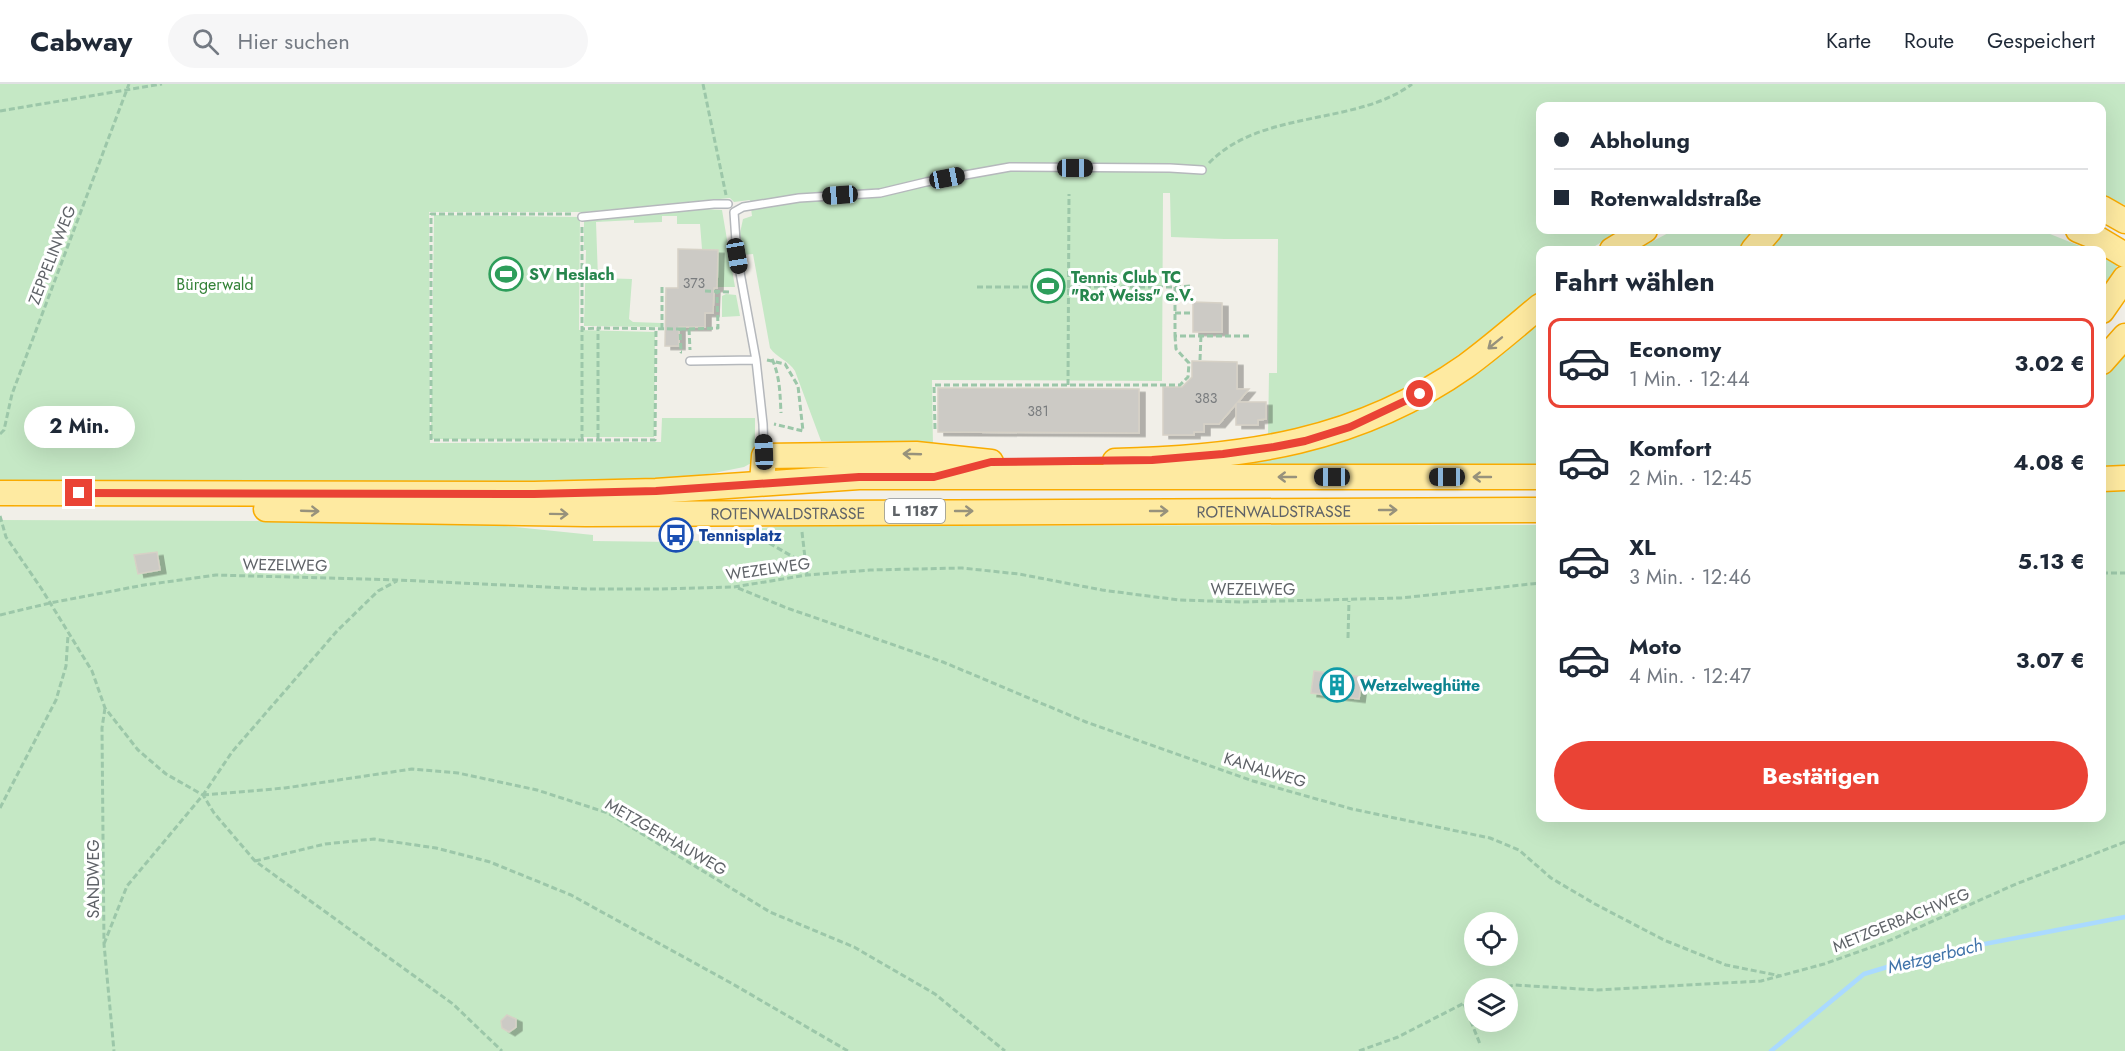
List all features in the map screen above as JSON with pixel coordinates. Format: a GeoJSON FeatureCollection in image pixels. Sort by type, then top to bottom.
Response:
{"type":"FeatureCollection","features":[{"type":"Feature","properties":{"kind":"highway"},"geometry":{"type":"LineString","coordinates":[[2106,210],[2125,221]]}},
{"type":"Feature","properties":{"kind":"highway"},"geometry":{"type":"LineString","coordinates":[[1619,246],[1638,234]]}},
{"type":"Feature","properties":{"kind":"highway"},"geometry":{"type":"LineString","coordinates":[[1757,246],[1767,234]]}},
{"type":"Feature","properties":{"kind":"highway"},"geometry":{"type":"LineString","coordinates":[[2088,234],[2121,253]]}},
{"type":"Feature","properties":{"kind":"highway"},"geometry":{"type":"LineString","coordinates":[[2106,305],[2125,278]]}},
{"type":"Feature","properties":{"kind":"highway"},"geometry":{"type":"LineString","coordinates":[[764,456],[916,454],[991,462],[1097,462],[1194,457],[1274,447],[1322,436],[1383,413],[1444,381],[1536,309]]}},
{"type":"Feature","properties":{"kind":"highway"},"geometry":{"type":"LineString","coordinates":[[2106,357],[2125,336]]}},
{"type":"Feature","properties":{"kind":"highway","name":"ROTENWALDSTRASSE"},"geometry":{"type":"LineString","coordinates":[[762,483],[764,456]]}},
{"type":"Feature","properties":{"kind":"highway"},"geometry":{"type":"LineString","coordinates":[[934,477],[991,462]]}},
{"type":"Feature","properties":{"kind":"highway","name":"ROTENWALDSTRASSE"},"geometry":{"type":"LineString","coordinates":[[0,493],[523,494],[656,491],[859,477],[1536,477]]}},
{"type":"Feature","properties":{"kind":"highway"},"geometry":{"type":"LineString","coordinates":[[2106,479],[2125,478]]}},
{"type":"Feature","properties":{"kind":"highway","name":"ROTENWALDSTRASSE"},"geometry":{"type":"LineString","coordinates":[[0,509],[221,508],[354,512],[586,514],[871,511],[1536,510]]}},
{"type":"Feature","properties":{"kind":"lane"},"geometry":{"type":"LineString","coordinates":[[764,456],[756,360],[743,292],[734,212],[743,207],[799,198],[880,193],[1010,167],[1202,170]]}},
{"type":"Feature","properties":{"kind":"lane"},"geometry":{"type":"LineString","coordinates":[[582,217],[728,204]]}},
{"type":"Feature","properties":{"kind":"lane"},"geometry":{"type":"LineString","coordinates":[[690,361],[756,360]]}},
{"type":"Feature","properties":{"kind":"path","name":"ZEPPELINWEG"},"geometry":{"type":"LineString","coordinates":[[0,434],[4,430],[12,394],[129,84]]}},
{"type":"Feature","properties":{"kind":"path"},"geometry":{"type":"LineString","coordinates":[[0,111],[162,84]]}},
{"type":"Feature","properties":{"kind":"path"},"geometry":{"type":"LineString","coordinates":[[704,84],[728,204]]}},
{"type":"Feature","properties":{"kind":"path"},"geometry":{"type":"LineString","coordinates":[[1202,170],[1213,159],[1244,138],[1278,126],[1363,106],[1412,84]]}},
{"type":"Feature","properties":{"kind":"path"},"geometry":{"type":"LineString","coordinates":[[1068,385],[1069,194]]}},
{"type":"Feature","properties":{"kind":"path"},"geometry":{"type":"LineString","coordinates":[[582,440],[582,214],[431,214],[431,440],[582,440],[598,439],[655,440],[656,329]]}},
{"type":"Feature","properties":{"kind":"path"},"geometry":{"type":"LineString","coordinates":[[977,287],[1191,286]]}},
{"type":"Feature","properties":{"kind":"path"},"geometry":{"type":"LineString","coordinates":[[662,287],[662,329]]}},
{"type":"Feature","properties":{"kind":"path"},"geometry":{"type":"LineString","coordinates":[[935,429],[934,385],[1180,385],[1188,377],[1189,363],[1176,349],[1175,287]]}},
{"type":"Feature","properties":{"kind":"path"},"geometry":{"type":"LineString","coordinates":[[705,291],[743,292]]}},
{"type":"Feature","properties":{"kind":"path"},"geometry":{"type":"LineString","coordinates":[[582,329],[718,328],[717,291]]}},
{"type":"Feature","properties":{"kind":"path"},"geometry":{"type":"LineString","coordinates":[[1175,313],[1191,313]]}},
{"type":"Feature","properties":{"kind":"path"},"geometry":{"type":"LineString","coordinates":[[598,328],[598,439]]}},
{"type":"Feature","properties":{"kind":"path"},"geometry":{"type":"LineString","coordinates":[[680,329],[681,352],[690,352],[689,329]]}},
{"type":"Feature","properties":{"kind":"path"},"geometry":{"type":"LineString","coordinates":[[1200,360],[1201,335]]}},
{"type":"Feature","properties":{"kind":"path"},"geometry":{"type":"LineString","coordinates":[[1175,336],[1251,336]]}},
{"type":"Feature","properties":{"kind":"path"},"geometry":{"type":"LineString","coordinates":[[772,359],[777,369],[781,413]]}},
{"type":"Feature","properties":{"kind":"path"},"geometry":{"type":"LineString","coordinates":[[756,360],[772,359],[785,364],[798,387],[803,431],[777,424],[763,424]]}},
{"type":"Feature","properties":{"kind":"path"},"geometry":{"type":"LineString","coordinates":[[0,516],[6,537],[51,603],[92,671],[105,708],[138,750],[166,774],[203,795],[214,813],[255,861],[453,1004],[502,1051]]}},
{"type":"Feature","properties":{"kind":"path"},"geometry":{"type":"LineString","coordinates":[[802,530],[807,575]]}},
{"type":"Feature","properties":{"kind":"path"},"geometry":{"type":"LineString","coordinates":[[747,535],[762,539],[795,558],[806,560]]}},
{"type":"Feature","properties":{"kind":"path","name":"WEZELWEG"},"geometry":{"type":"LineString","coordinates":[[0,615],[51,603],[182,579],[216,576],[398,580],[611,590],[734,587],[807,575],[870,570],[962,568],[1019,574],[1102,590],[1180,600],[1241,603],[1349,601],[1452,594],[1536,584]]}},
{"type":"Feature","properties":{"kind":"path"},"geometry":{"type":"LineString","coordinates":[[2106,573],[2125,573]]}},
{"type":"Feature","properties":{"kind":"path"},"geometry":{"type":"LineString","coordinates":[[104,944],[128,886],[203,795],[232,752],[337,631],[378,591],[398,580]]}},
{"type":"Feature","properties":{"kind":"path","name":"KANALWEG"},"geometry":{"type":"LineString","coordinates":[[734,587],[943,662],[1086,722],[1253,781],[1352,808],[1491,838],[1519,850],[1551,878],[1595,904],[1664,940],[1726,965],[1781,976]]}},
{"type":"Feature","properties":{"kind":"path"},"geometry":{"type":"LineString","coordinates":[[1348,638],[1349,601]]}},
{"type":"Feature","properties":{"kind":"path"},"geometry":{"type":"LineString","coordinates":[[0,808],[56,699],[66,666],[68,633]]}},
{"type":"Feature","properties":{"kind":"path","name":"SANDWEG"},"geometry":{"type":"LineString","coordinates":[[105,708],[102,728],[105,833],[104,944],[114,1051]]}},
{"type":"Feature","properties":{"kind":"path","name":"METZGERHAUWEG"},"geometry":{"type":"LineString","coordinates":[[203,795],[285,788],[412,769],[458,773],[537,790],[608,813],[770,912],[854,947],[935,994],[1005,1051]]}},
{"type":"Feature","properties":{"kind":"path"},"geometry":{"type":"LineString","coordinates":[[255,861],[325,844],[374,839],[436,848],[490,862],[571,895],[731,983],[848,1051]]}},
{"type":"Feature","properties":{"kind":"path","name":"METZGERBACHWEG"},"geometry":{"type":"LineString","coordinates":[[1518,985],[1597,990],[1761,981],[1824,964],[1886,942],[2016,884],[2125,842]]}},
{"type":"Feature","properties":{"kind":"path"},"geometry":{"type":"LineString","coordinates":[[1359,1051],[1398,1037],[1464,1004]]}},
{"type":"Feature","properties":{"kind":"path"},"geometry":{"type":"LineString","coordinates":[[1475,1032],[1480,1044]]}},
{"type":"Feature","properties":{"kind":"green space","name":"Bürgerwald"},"geometry":{"type":"Polygon","coordinates":[[[0,84],[2125,84],[2125,205],[2106,197],[2106,102],[1536,102],[1536,234],[1614,234],[1595,246],[1536,246],[1536,293],[1454,358],[1408,387],[1357,412],[1268,437],[1269,373],[1277,373],[1278,239],[1171,237],[1170,193],[1163,193],[1162,381],[932,380],[933,448],[821,441],[795,371],[770,348],[753,254],[742,255],[740,233],[743,219],[752,216],[750,200],[734,202],[730,198],[585,212],[429,212],[430,443],[661,442],[662,418],[755,418],[755,454],[753,462],[744,467],[659,481],[555,484],[0,484],[0,84]]]}},
{"type":"Feature","properties":{"kind":"green space"},"geometry":{"type":"Polygon","coordinates":[[[702,209],[722,210],[735,287],[717,287],[718,250],[702,249],[700,224],[677,224],[677,216],[662,216],[662,222],[634,223],[634,220],[596,222],[598,278],[632,279],[629,319],[633,322],[661,323],[661,327],[584,326],[586,250],[584,250],[584,219],[702,209]]]}},
{"type":"Feature","properties":{"kind":"green space","name":"SV Heslach"},"geometry":{"type":"Polygon","coordinates":[[[434,215],[580,217],[579,330],[655,332],[654,437],[580,437],[580,440],[431,439],[434,215]]]}},
{"type":"Feature","properties":{"kind":"green space"},"geometry":{"type":"Polygon","coordinates":[[[1666,234],[1750,234],[1742,246],[1644,246],[1666,234]]]}},
{"type":"Feature","properties":{"kind":"green space"},"geometry":{"type":"Polygon","coordinates":[[[1781,234],[2050,234],[2080,246],[1769,246],[1781,234]]]}},
{"type":"Feature","properties":{"kind":"green space"},"geometry":{"type":"Polygon","coordinates":[[[2106,258],[2118,265],[2106,282],[2106,258]]]}},
{"type":"Feature","properties":{"kind":"green space"},"geometry":{"type":"Polygon","coordinates":[[[736,295],[740,316],[722,317],[722,296],[736,295]]]}},
{"type":"Feature","properties":{"kind":"green space"},"geometry":{"type":"Polygon","coordinates":[[[1536,322],[1536,466],[1236,465],[1291,456],[1331,445],[1375,429],[1418,408],[1536,322]]]}},
{"type":"Feature","properties":{"kind":"green space"},"geometry":{"type":"Polygon","coordinates":[[[2125,351],[2125,470],[2106,470],[2106,372],[2125,351]]]}},
{"type":"Feature","properties":{"kind":"green space"},"geometry":{"type":"Polygon","coordinates":[[[2106,488],[2125,490],[2125,1051],[0,1051],[0,520],[466,522],[593,535],[593,541],[672,542],[739,539],[743,530],[783,526],[1536,525],[1536,822],[2106,822],[2106,488]]]}},
{"type":"Feature","properties":{"kind":"building"},"geometry":{"type":"Polygon","coordinates":[[[678,249],[718,250],[717,288],[714,288],[713,313],[705,313],[705,327],[679,327],[679,346],[665,346],[666,288],[678,288],[678,249]]]}},
{"type":"Feature","properties":{"kind":"building"},"geometry":{"type":"Polygon","coordinates":[[[1193,302],[1222,303],[1222,332],[1193,332],[1193,302]]]}},
{"type":"Feature","properties":{"kind":"building"},"geometry":{"type":"Polygon","coordinates":[[[1192,361],[1237,362],[1237,389],[1249,389],[1238,402],[1266,402],[1266,419],[1258,420],[1258,425],[1236,425],[1236,404],[1219,424],[1204,424],[1204,432],[1194,432],[1194,435],[1163,435],[1163,387],[1182,387],[1192,377],[1192,361]]]}},
{"type":"Feature","properties":{"kind":"building"},"geometry":{"type":"Polygon","coordinates":[[[938,388],[1139,389],[1139,433],[938,432],[938,388]]]}},
{"type":"Feature","properties":{"kind":"building"},"geometry":{"type":"Polygon","coordinates":[[[157,552],[160,570],[138,574],[134,555],[157,552]]]}},
{"type":"Feature","properties":{"kind":"building","name":"Wetzelweghütte"},"geometry":{"type":"Polygon","coordinates":[[[1314,671],[1362,677],[1359,699],[1311,693],[1314,671]]]}},
{"type":"Feature","properties":{"kind":"building"},"geometry":{"type":"Polygon","coordinates":[[[507,1015],[516,1019],[516,1027],[509,1032],[502,1028],[501,1021],[507,1015]]]}},
{"type":"Feature","properties":{"kind":"waterway","name":"Metzgerbach"},"geometry":{"type":"LineString","coordinates":[[1771,1051],[1864,974],[1927,955],[2125,917]]}},
{"type":"Feature","properties":{"kind":"place","name":"SV Heslach"},"geometry":{"type":"Point","coordinates":[506,274]}},
{"type":"Feature","properties":{"kind":"place","name":"Tennis Club TC \"Rot Weiss\" e.V."},"geometry":{"type":"Point","coordinates":[1048,286]}},
{"type":"Feature","properties":{"kind":"place","name":"Tennisplatz"},"geometry":{"type":"Point","coordinates":[676,535]}},
{"type":"Feature","properties":{"kind":"place","name":"Wetzelweghütte"},"geometry":{"type":"Point","coordinates":[1337,685]}},
{"type":"Feature","properties":{"kind":"route"},"geometry":{"type":"LineString","coordinates":[[79,493],[534,494],[656,491],[859,477],[934,477],[991,462],[1152,460],[1274,447],[1305,441],[1350,427],[1420,394]]}}]}
